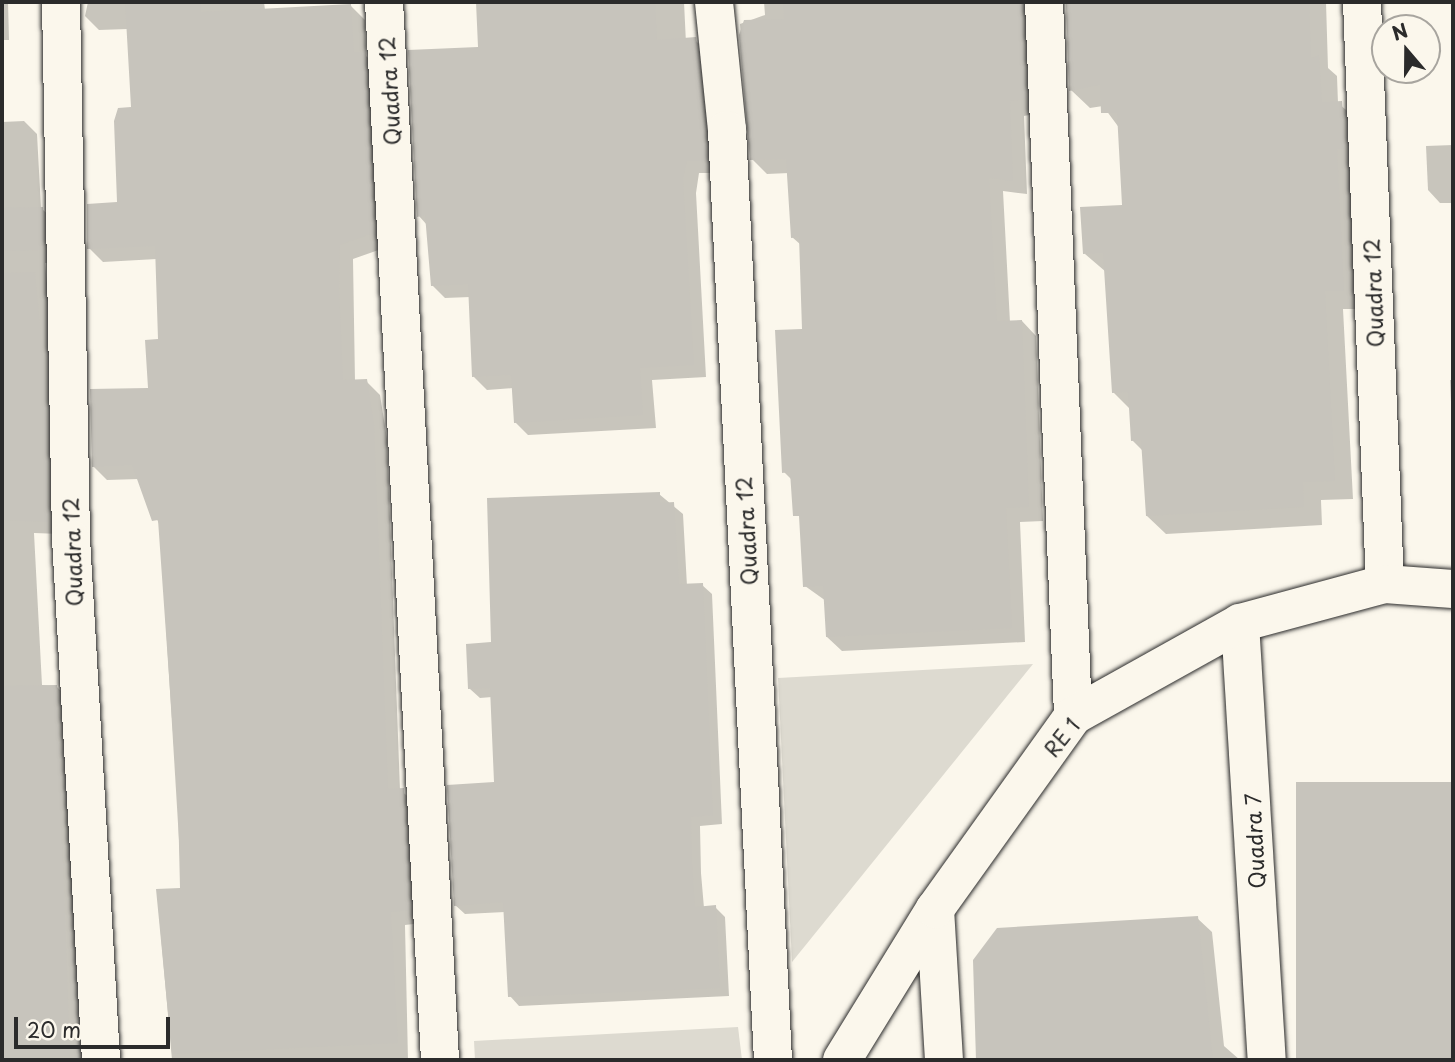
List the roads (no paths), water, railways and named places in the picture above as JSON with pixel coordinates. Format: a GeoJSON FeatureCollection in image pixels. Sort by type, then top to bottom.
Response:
{"type":"FeatureCollection","features":[{"type":"Feature","properties":{"kind":"street","name":"Quadra 12"},"geometry":{"type":"LineString","coordinates":[[61,2],[71,539],[101,1060]]}},
{"type":"Feature","properties":{"kind":"street","name":"Quadra 12"},"geometry":{"type":"LineString","coordinates":[[384,2],[440,1060]]}},
{"type":"Feature","properties":{"kind":"street","name":"Quadra 12"},"geometry":{"type":"LineString","coordinates":[[714,2],[727,130],[773,1060]]}},
{"type":"Feature","properties":{"kind":"street"},"geometry":{"type":"LineString","coordinates":[[1044,2],[1073,716]]}},
{"type":"Feature","properties":{"kind":"street","name":"Quadra 12"},"geometry":{"type":"LineString","coordinates":[[1362,2],[1385,584]]}},
{"type":"Feature","properties":{"kind":"street","name":"RE 1"},"geometry":{"type":"LineString","coordinates":[[842,1060],[935,909],[1073,716],[1240,623],[1385,584],[1453,589]]}},
{"type":"Feature","properties":{"kind":"street","name":"Quadra 7"},"geometry":{"type":"LineString","coordinates":[[1240,623],[1267,1060]]}},
{"type":"Feature","properties":{"kind":"street"},"geometry":{"type":"LineString","coordinates":[[935,909],[944,1060]]}}]}
